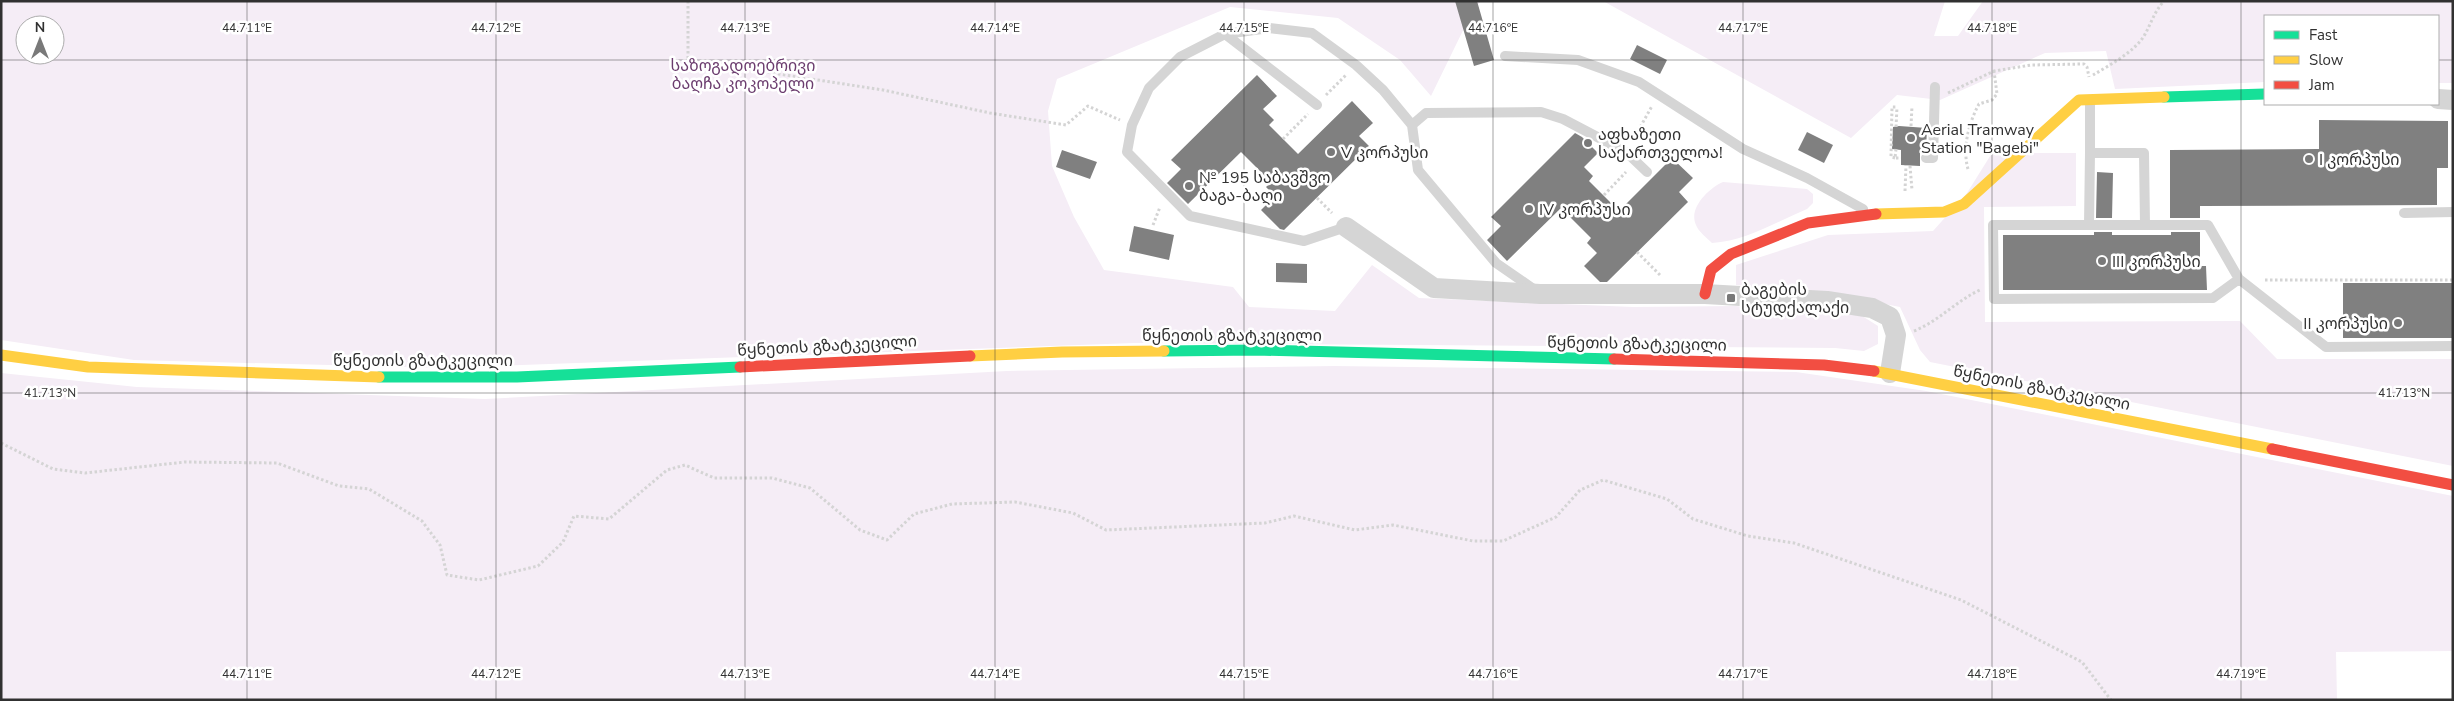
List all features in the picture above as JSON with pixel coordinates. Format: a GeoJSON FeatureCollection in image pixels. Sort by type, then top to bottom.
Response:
{"type":"FeatureCollection","features":[{"type":"Feature","properties":{"kind":"main road"},"geometry":{"type":"LineString","coordinates":[[1706,294],[1712,270],[1731,254],[1808,222],[1872,214],[1944,212],[1964,204],[2073,103],[2090,98],[2264,94]]}},
{"type":"Feature","properties":{"kind":"main road","name":"წყნეთის გზატკეცილი"},"geometry":{"type":"LineString","coordinates":[[1,355],[88,367],[244,374],[424,378],[517,377],[1062,352],[1257,350],[1806,364],[1890,373],[2453,485]]}},
{"type":"Feature","properties":{"kind":"street"},"geometry":{"type":"LineString","coordinates":[[2439,99],[2453,100]]}},
{"type":"Feature","properties":{"kind":"street"},"geometry":{"type":"LineString","coordinates":[[1346,227],[1434,288],[1540,294],[1706,294],[1827,301],[1872,308],[1890,317],[1896,335],[1890,373]]}},
{"type":"Feature","properties":{"kind":"lane"},"geometry":{"type":"LineString","coordinates":[[1346,227],[1304,241],[1190,216],[1127,152],[1132,125],[1149,88],[1180,58],[1225,34],[1269,28],[1312,33],[1356,65],[1383,90],[1412,125],[1418,170],[1496,263],[1540,294]]}},
{"type":"Feature","properties":{"kind":"lane"},"geometry":{"type":"LineString","coordinates":[[1225,34],[1317,105]]}},
{"type":"Feature","properties":{"kind":"lane"},"geometry":{"type":"LineString","coordinates":[[1504,56],[1578,60],[1639,82],[1743,149],[1807,178],[1872,214]]}},
{"type":"Feature","properties":{"kind":"lane"},"geometry":{"type":"LineString","coordinates":[[1926,158],[1933,158],[1937,94]]}},
{"type":"Feature","properties":{"kind":"lane"},"geometry":{"type":"LineString","coordinates":[[2089,225],[2090,98]]}},
{"type":"Feature","properties":{"kind":"lane"},"geometry":{"type":"LineString","coordinates":[[1412,125],[1426,113],[1541,112],[1563,119],[1626,152],[1647,172]]}},
{"type":"Feature","properties":{"kind":"lane"},"geometry":{"type":"LineString","coordinates":[[2090,153],[2144,153],[2146,225]]}},
{"type":"Feature","properties":{"kind":"lane"},"geometry":{"type":"LineString","coordinates":[[2404,212],[2453,212]]}},
{"type":"Feature","properties":{"kind":"lane"},"geometry":{"type":"LineString","coordinates":[[2239,279],[2213,298],[1994,299],[1993,224],[2208,225],[2239,279],[2326,347],[2453,346]]}},
{"type":"Feature","properties":{"kind":"path"},"geometry":{"type":"LineString","coordinates":[[688,1],[688,60],[883,90],[990,113],[1066,125],[1088,106],[1132,125]]}},
{"type":"Feature","properties":{"kind":"path"},"geometry":{"type":"LineString","coordinates":[[1937,94],[1994,71],[2030,65],[2084,64],[2089,78],[2124,54],[2143,38],[2157,9],[2164,1]]}},
{"type":"Feature","properties":{"kind":"path"},"geometry":{"type":"LineString","coordinates":[[1317,105],[1356,65]]}},
{"type":"Feature","properties":{"kind":"path"},"geometry":{"type":"LineString","coordinates":[[1976,193],[1967,167],[1966,147],[1971,117],[1979,104],[1992,100],[1997,94],[1994,71]]}},
{"type":"Feature","properties":{"kind":"path"},"geometry":{"type":"LineString","coordinates":[[1626,152],[1659,95]]}},
{"type":"Feature","properties":{"kind":"path"},"geometry":{"type":"LineString","coordinates":[[1911,126],[1912,106]]}},
{"type":"Feature","properties":{"kind":"path"},"geometry":{"type":"LineString","coordinates":[[1896,127],[1897,107],[1892,107],[1891,157],[1901,158]]}},
{"type":"Feature","properties":{"kind":"path"},"geometry":{"type":"LineString","coordinates":[[1283,139],[1304,118]]}},
{"type":"Feature","properties":{"kind":"path"},"geometry":{"type":"LineString","coordinates":[[1895,158],[1896,149]]}},
{"type":"Feature","properties":{"kind":"path"},"geometry":{"type":"LineString","coordinates":[[1910,166],[1912,192]]}},
{"type":"Feature","properties":{"kind":"path"},"geometry":{"type":"LineString","coordinates":[[1604,195],[1624,174]]}},
{"type":"Feature","properties":{"kind":"path"},"geometry":{"type":"LineString","coordinates":[[1152,225],[1162,202]]}},
{"type":"Feature","properties":{"kind":"path"},"geometry":{"type":"LineString","coordinates":[[2239,279],[2453,280]]}},
{"type":"Feature","properties":{"kind":"path"},"geometry":{"type":"LineString","coordinates":[[1914,331],[1930,325],[1972,294]]}},
{"type":"Feature","properties":{"kind":"path"},"geometry":{"type":"LineString","coordinates":[[1,443],[53,469],[85,473],[185,462],[277,463],[339,486],[368,489],[422,521],[440,545],[447,575],[479,580],[538,566],[563,542],[574,516],[609,519],[667,470],[685,465],[714,478],[772,478],[810,488],[860,530],[887,540],[914,514],[952,504],[1015,502],[1072,513],[1106,530],[1265,523],[1294,516],[1355,530],[1393,525],[1473,541],[1503,541],[1556,517],[1580,490],[1603,480],[1667,499],[1693,519],[1748,536],[1794,543],[1962,600],[2082,662],[2111,700]]}},
{"type":"Feature","properties":{"kind":"green space","name":"საზოგადოებრივი ბაღჩა კოკოპელი"},"geometry":{"type":"Polygon","coordinates":[[[1,1],[1481,1],[1472,12],[1431,96],[1400,60],[1338,18],[1230,7],[1057,79],[1048,111],[1052,166],[1074,217],[1104,270],[1233,287],[1249,307],[1335,311],[1372,265],[1419,298],[1633,307],[1735,306],[1859,314],[1878,326],[1878,344],[1864,351],[1835,348],[1134,343],[442,368],[134,360],[1,340],[1,1]]]}},
{"type":"Feature","properties":{"kind":"green space"},"geometry":{"type":"Polygon","coordinates":[[[1603,1],[1945,1],[1934,36],[1958,36],[1983,1],[2453,1],[2453,83],[2439,83],[2439,15],[2264,15],[2264,82],[2115,89],[2106,51],[2045,53],[1940,100],[1897,95],[1851,138],[1603,1]]]}},
{"type":"Feature","properties":{"kind":"green space"},"geometry":{"type":"Polygon","coordinates":[[[1992,153],[2076,153],[2076,206],[1984,207],[1985,322],[2240,321],[2277,359],[2453,359],[2453,466],[1930,362],[1920,350],[1900,307],[1829,293],[1736,285],[1736,265],[1828,235],[1933,231],[1967,193],[1992,153]]]}},
{"type":"Feature","properties":{"kind":"green space"},"geometry":{"type":"Polygon","coordinates":[[[1723,182],[1807,189],[1813,194],[1813,203],[1807,209],[1749,235],[1712,243],[1697,227],[1694,219],[1695,212],[1701,199],[1723,182]]]}},
{"type":"Feature","properties":{"kind":"green space"},"geometry":{"type":"Polygon","coordinates":[[[1334,366],[1796,372],[1926,391],[2453,496],[2453,651],[2336,652],[2337,700],[1,700],[1,373],[137,387],[485,399],[1007,371],[1334,366]]]}},
{"type":"Feature","properties":{"kind":"building"},"geometry":{"type":"Polygon","coordinates":[[[1455,1],[1477,1],[1494,60],[1474,66],[1455,1]]]}},
{"type":"Feature","properties":{"kind":"building"},"geometry":{"type":"Polygon","coordinates":[[[1637,45],[1667,60],[1660,74],[1630,59],[1637,45]]]}},
{"type":"Feature","properties":{"kind":"building","name":"V კორპუსი"},"geometry":{"type":"Polygon","coordinates":[[[1257,75],[1277,96],[1263,109],[1274,120],[1269,125],[1298,154],[1352,101],[1373,123],[1359,136],[1369,146],[1284,230],[1280,229],[1261,210],[1275,196],[1266,187],[1271,182],[1241,152],[1188,204],[1167,183],[1181,169],[1171,160],[1257,75]]]}},
{"type":"Feature","properties":{"kind":"building","name":"I კორპუსი"},"geometry":{"type":"Polygon","coordinates":[[[2319,120],[2448,121],[2448,168],[2437,168],[2437,205],[2200,206],[2200,218],[2170,218],[2170,150],[2319,149],[2319,120]]]}},
{"type":"Feature","properties":{"kind":"building","name":"Aerial Tramway Station \"Bagebi\""},"geometry":{"type":"Polygon","coordinates":[[[1893,127],[1927,128],[1926,150],[1920,150],[1920,166],[1901,165],[1901,150],[1892,149],[1893,127]]]}},
{"type":"Feature","properties":{"kind":"building"},"geometry":{"type":"Polygon","coordinates":[[[1807,132],[1833,145],[1824,163],[1798,150],[1807,132]]]}},
{"type":"Feature","properties":{"kind":"building","name":"IV კორპუსი"},"geometry":{"type":"Polygon","coordinates":[[[1575,133],[1582,137],[1598,153],[1584,167],[1593,176],[1589,181],[1619,211],[1672,158],[1693,178],[1679,192],[1688,202],[1607,282],[1600,282],[1584,266],[1597,253],[1587,243],[1591,238],[1561,208],[1507,261],[1487,240],[1501,226],[1491,217],[1575,133]]]}},
{"type":"Feature","properties":{"kind":"building"},"geometry":{"type":"Polygon","coordinates":[[[1062,150],[1097,162],[1090,179],[1056,167],[1062,150]]]}},
{"type":"Feature","properties":{"kind":"building"},"geometry":{"type":"Polygon","coordinates":[[[2097,172],[2113,173],[2112,218],[2096,218],[2097,172]]]}},
{"type":"Feature","properties":{"kind":"building"},"geometry":{"type":"Polygon","coordinates":[[[1134,226],[1174,235],[1169,260],[1129,251],[1134,226]]]}},
{"type":"Feature","properties":{"kind":"building","name":"III კორპუსი"},"geometry":{"type":"Polygon","coordinates":[[[2094,232],[2112,232],[2112,235],[2171,235],[2171,232],[2200,232],[2200,266],[2206,266],[2207,290],[2003,290],[2003,235],[2094,235],[2094,232]]]}},
{"type":"Feature","properties":{"kind":"building"},"geometry":{"type":"Polygon","coordinates":[[[1276,263],[1307,264],[1307,283],[1276,282],[1276,263]]]}},
{"type":"Feature","properties":{"kind":"building","name":"II კორპუსი"},"geometry":{"type":"Polygon","coordinates":[[[2343,283],[2453,283],[2453,338],[2343,338],[2343,283]]]}},
{"type":"Feature","properties":{"kind":"traffic: fast"},"geometry":{"type":"LineString","coordinates":[[2164,97],[2264,94]]}},
{"type":"Feature","properties":{"kind":"traffic: fast"},"geometry":{"type":"LineString","coordinates":[[1164,351],[1257,350],[1614,359]]}},
{"type":"Feature","properties":{"kind":"traffic: fast"},"geometry":{"type":"LineString","coordinates":[[379,377],[517,377],[740,367]]}},
{"type":"Feature","properties":{"kind":"traffic: slow"},"geometry":{"type":"LineString","coordinates":[[1876,214],[1944,212],[1964,204],[2079,100],[2164,97]]}},
{"type":"Feature","properties":{"kind":"traffic: slow"},"geometry":{"type":"LineString","coordinates":[[970,356],[1062,352],[1164,351]]}},
{"type":"Feature","properties":{"kind":"traffic: slow"},"geometry":{"type":"LineString","coordinates":[[1,355],[88,367],[379,377]]}},
{"type":"Feature","properties":{"kind":"traffic: slow"},"geometry":{"type":"LineString","coordinates":[[1874,371],[2272,449]]}},
{"type":"Feature","properties":{"kind":"traffic: jam"},"geometry":{"type":"LineString","coordinates":[[1705,294],[1711,270],[1731,254],[1808,223],[1876,214]]}},
{"type":"Feature","properties":{"kind":"traffic: jam"},"geometry":{"type":"LineString","coordinates":[[740,367],[970,356]]}},
{"type":"Feature","properties":{"kind":"traffic: jam"},"geometry":{"type":"LineString","coordinates":[[1614,359],[1824,365],[1874,371]]}},
{"type":"Feature","properties":{"kind":"traffic: jam"},"geometry":{"type":"LineString","coordinates":[[2272,449],[2453,485]]}},
{"type":"Feature","properties":{"kind":"place","name":"Aerial Tramway Station \"Bagebi\""},"geometry":{"type":"Point","coordinates":[1911,138]}},
{"type":"Feature","properties":{"kind":"place","name":"აფხაზეთი საქართველოა!"},"geometry":{"type":"Point","coordinates":[1588,143]}},
{"type":"Feature","properties":{"kind":"place","name":"V კორპუსი"},"geometry":{"type":"Point","coordinates":[1331,152]}},
{"type":"Feature","properties":{"kind":"place","name":"I კორპუსი"},"geometry":{"type":"Point","coordinates":[2309,159]}},
{"type":"Feature","properties":{"kind":"place","name":"№ 195 საბავშვო ბაგა-ბაღი"},"geometry":{"type":"Point","coordinates":[1189,186]}},
{"type":"Feature","properties":{"kind":"place","name":"IV კორპუსი"},"geometry":{"type":"Point","coordinates":[1529,209]}},
{"type":"Feature","properties":{"kind":"place","name":"III კორპუსი"},"geometry":{"type":"Point","coordinates":[2102,261]}},
{"type":"Feature","properties":{"kind":"place","name":"ბაგების სტუდქალაქი"},"geometry":{"type":"Point","coordinates":[1731,298]}},
{"type":"Feature","properties":{"kind":"place","name":"II კორპუსი"},"geometry":{"type":"Point","coordinates":[2398,323]}}]}
